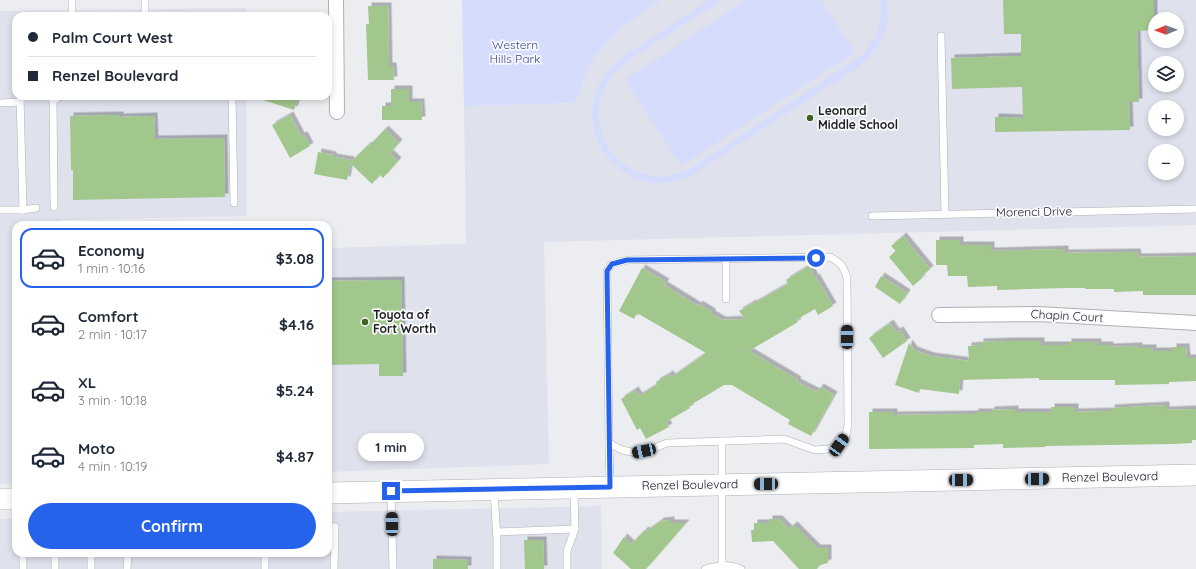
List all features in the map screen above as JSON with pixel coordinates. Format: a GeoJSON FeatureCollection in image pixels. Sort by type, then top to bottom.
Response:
{"type":"FeatureCollection","features":[{"type":"Feature","properties":{"kind":"street"},"geometry":{"type":"LineString","coordinates":[[336,0],[337,112]]}},
{"type":"Feature","properties":{"kind":"street","name":"Chapin Court"},"geometry":{"type":"LineString","coordinates":[[938,315],[1038,314],[1196,323]]}},
{"type":"Feature","properties":{"kind":"street","name":"Renzel Boulevard"},"geometry":{"type":"LineString","coordinates":[[332,492],[1196,475]]}},
{"type":"Feature","properties":{"kind":"street"},"geometry":{"type":"LineString","coordinates":[[0,499],[12,499]]}},
{"type":"Feature","properties":{"kind":"lane"},"geometry":{"type":"LineString","coordinates":[[72,0],[72,12]]}},
{"type":"Feature","properties":{"kind":"lane"},"geometry":{"type":"LineString","coordinates":[[145,0],[145,12]]}},
{"type":"Feature","properties":{"kind":"lane"},"geometry":{"type":"LineString","coordinates":[[941,36],[945,214]]}},
{"type":"Feature","properties":{"kind":"lane"},"geometry":{"type":"LineString","coordinates":[[0,103],[15,100]]}},
{"type":"Feature","properties":{"kind":"lane"},"geometry":{"type":"LineString","coordinates":[[20,100],[23,210]]}},
{"type":"Feature","properties":{"kind":"lane"},"geometry":{"type":"LineString","coordinates":[[53,100],[54,207]]}},
{"type":"Feature","properties":{"kind":"lane"},"geometry":{"type":"LineString","coordinates":[[232,100],[234,203]]}},
{"type":"Feature","properties":{"kind":"lane"},"geometry":{"type":"LineString","coordinates":[[0,210],[23,210],[36,208]]}},
{"type":"Feature","properties":{"kind":"lane","name":"Morenci Drive"},"geometry":{"type":"LineString","coordinates":[[872,216],[1196,208]]}},
{"type":"Feature","properties":{"kind":"lane"},"geometry":{"type":"LineString","coordinates":[[609,443],[622,450],[636,453],[667,443],[784,439],[815,450],[829,449],[839,445],[846,436],[848,425],[847,278],[840,262],[830,257],[627,260],[612,264],[607,271],[609,443],[610,487]]}},
{"type":"Feature","properties":{"kind":"lane"},"geometry":{"type":"LineString","coordinates":[[726,258],[726,299]]}},
{"type":"Feature","properties":{"kind":"lane"},"geometry":{"type":"LineString","coordinates":[[722,441],[722,565]]}},
{"type":"Feature","properties":{"kind":"lane"},"geometry":{"type":"LineString","coordinates":[[567,569],[567,551],[575,529],[574,488]]}},
{"type":"Feature","properties":{"kind":"lane"},"geometry":{"type":"LineString","coordinates":[[494,489],[497,569]]}},
{"type":"Feature","properties":{"kind":"lane"},"geometry":{"type":"LineString","coordinates":[[391,491],[393,569]]}},
{"type":"Feature","properties":{"kind":"lane"},"geometry":{"type":"LineString","coordinates":[[332,527],[335,527],[334,569]]}},
{"type":"Feature","properties":{"kind":"lane"},"geometry":{"type":"LineString","coordinates":[[496,532],[575,529]]}},
{"type":"Feature","properties":{"kind":"lane"},"geometry":{"type":"LineString","coordinates":[[22,569],[23,557]]}},
{"type":"Feature","properties":{"kind":"lane"},"geometry":{"type":"LineString","coordinates":[[55,569],[56,557]]}},
{"type":"Feature","properties":{"kind":"lane"},"geometry":{"type":"LineString","coordinates":[[91,557],[91,569]]}},
{"type":"Feature","properties":{"kind":"lane"},"geometry":{"type":"LineString","coordinates":[[127,569],[128,557]]}},
{"type":"Feature","properties":{"kind":"lane"},"geometry":{"type":"LineString","coordinates":[[264,557],[265,569]]}},
{"type":"Feature","properties":{"kind":"lane"},"geometry":{"type":"LineString","coordinates":[[705,569],[718,565],[741,569]]}},
{"type":"Feature","properties":{"kind":"shaded area","name":"Leonard Middle School"},"geometry":{"type":"Polygon","coordinates":[[[660,0],[1196,0],[1196,225],[544,242],[549,464],[332,472],[332,248],[466,244],[464,106],[576,103],[583,79],[594,58],[608,39],[628,22],[660,0]]]}},
{"type":"Feature","properties":{"kind":"shaded area"},"geometry":{"type":"Polygon","coordinates":[[[247,8],[247,12],[12,12],[12,100],[246,100],[246,216],[12,221],[12,483],[0,484],[0,11],[247,8]]]}},
{"type":"Feature","properties":{"kind":"shaded area"},"geometry":{"type":"Polygon","coordinates":[[[601,506],[602,569],[0,569],[0,519],[12,519],[12,557],[332,557],[332,512],[601,506]]]}},
{"type":"Feature","properties":{"kind":"green space","name":"Western Hills Park"},"geometry":{"type":"Polygon","coordinates":[[[462,0],[661,0],[623,26],[599,51],[584,78],[576,103],[464,106],[462,0]]]}},
{"type":"Feature","properties":{"kind":"green space"},"geometry":{"type":"Polygon","coordinates":[[[709,0],[722,0],[624,64],[617,70],[607,84],[601,98],[599,112],[600,126],[604,139],[612,151],[621,162],[633,170],[647,175],[666,176],[694,166],[861,56],[877,31],[881,16],[880,0],[887,0],[888,10],[882,38],[865,62],[689,177],[673,182],[658,183],[647,182],[631,176],[617,167],[606,155],[598,141],[593,126],[592,110],[595,94],[602,79],[612,66],[619,60],[709,0]]]}},
{"type":"Feature","properties":{"kind":"green space"},"geometry":{"type":"Polygon","coordinates":[[[746,0],[821,0],[855,52],[681,166],[625,80],[746,0]]]}},
{"type":"Feature","properties":{"kind":"building"},"geometry":{"type":"Polygon","coordinates":[[[1003,0],[1154,0],[1154,12],[1148,12],[1148,30],[1137,31],[1139,102],[1129,102],[1130,130],[995,132],[995,117],[1023,118],[1022,87],[952,89],[951,58],[1021,56],[1021,34],[1004,34],[1003,0]]]}},
{"type":"Feature","properties":{"kind":"building"},"geometry":{"type":"Polygon","coordinates":[[[368,6],[388,6],[389,66],[393,66],[394,80],[368,80],[366,24],[369,24],[368,6]]]}},
{"type":"Feature","properties":{"kind":"building"},"geometry":{"type":"Polygon","coordinates":[[[391,89],[409,89],[409,102],[421,102],[422,120],[382,120],[382,106],[391,106],[391,89]]]}},
{"type":"Feature","properties":{"kind":"building"},"geometry":{"type":"Polygon","coordinates":[[[263,100],[298,100],[294,110],[263,100]]]}},
{"type":"Feature","properties":{"kind":"building"},"geometry":{"type":"Polygon","coordinates":[[[120,115],[120,117],[154,116],[155,139],[224,138],[225,197],[73,200],[70,116],[120,115]]]}},
{"type":"Feature","properties":{"kind":"building"},"geometry":{"type":"Polygon","coordinates":[[[290,115],[301,136],[304,135],[310,146],[290,158],[272,125],[290,115]]]}},
{"type":"Feature","properties":{"kind":"building"},"geometry":{"type":"Polygon","coordinates":[[[385,129],[399,143],[390,153],[398,161],[383,178],[380,175],[372,184],[350,163],[385,129]]]}},
{"type":"Feature","properties":{"kind":"building"},"geometry":{"type":"Polygon","coordinates":[[[318,152],[333,155],[333,157],[351,160],[347,180],[314,174],[318,152]]]}},
{"type":"Feature","properties":{"kind":"building"},"geometry":{"type":"Polygon","coordinates":[[[903,236],[930,269],[913,286],[889,257],[896,251],[891,246],[903,236]]]}},
{"type":"Feature","properties":{"kind":"building"},"geometry":{"type":"Polygon","coordinates":[[[936,240],[960,240],[960,245],[991,245],[991,251],[1065,249],[1065,253],[1137,252],[1138,257],[1196,256],[1196,295],[1143,295],[1143,291],[1114,292],[1114,289],[1066,288],[997,290],[997,286],[968,287],[967,276],[948,276],[947,265],[936,265],[936,240]]]}},
{"type":"Feature","properties":{"kind":"building"},"geometry":{"type":"Polygon","coordinates":[[[809,266],[833,306],[818,315],[815,309],[796,320],[798,322],[749,351],[798,380],[797,382],[817,392],[820,387],[834,395],[811,436],[788,424],[790,420],[732,385],[724,385],[666,422],[669,427],[646,439],[640,428],[637,430],[621,399],[635,390],[639,396],[657,385],[656,382],[670,374],[672,377],[706,353],[637,313],[634,319],[619,311],[642,268],[666,282],[664,285],[698,306],[699,304],[722,320],[745,319],[739,311],[788,284],[786,280],[809,266]]]}},
{"type":"Feature","properties":{"kind":"building"},"geometry":{"type":"Polygon","coordinates":[[[881,276],[907,293],[900,304],[875,287],[881,276]]]}},
{"type":"Feature","properties":{"kind":"building","name":"Toyota of Fort Worth"},"geometry":{"type":"Polygon","coordinates":[[[401,280],[403,376],[379,376],[379,364],[332,365],[332,281],[401,280]]]}},
{"type":"Feature","properties":{"kind":"building"},"geometry":{"type":"Polygon","coordinates":[[[890,323],[896,332],[900,330],[907,341],[883,358],[869,338],[890,323]]]}},
{"type":"Feature","properties":{"kind":"building"},"geometry":{"type":"Polygon","coordinates":[[[1041,341],[1041,345],[1068,345],[1068,342],[1098,342],[1098,345],[1110,345],[1110,347],[1139,346],[1139,348],[1153,348],[1153,351],[1173,351],[1173,347],[1186,347],[1187,358],[1196,358],[1196,381],[1169,382],[1169,384],[1115,385],[1115,380],[1039,380],[1039,378],[960,380],[959,394],[920,389],[919,393],[895,385],[909,343],[914,350],[931,356],[969,361],[968,346],[980,345],[980,342],[1041,341]]]}},
{"type":"Feature","properties":{"kind":"building"},"geometry":{"type":"Polygon","coordinates":[[[1166,405],[1166,410],[1196,409],[1196,440],[1192,440],[1192,443],[1173,444],[1003,448],[1003,444],[974,445],[974,448],[869,449],[869,412],[894,412],[894,415],[975,414],[975,412],[991,412],[991,410],[1015,409],[1015,412],[1051,412],[1051,407],[1075,407],[1075,412],[1111,411],[1111,408],[1166,405]]]}},
{"type":"Feature","properties":{"kind":"building"},"geometry":{"type":"Polygon","coordinates":[[[769,519],[779,519],[789,529],[794,525],[817,548],[828,548],[828,563],[820,565],[817,569],[799,569],[773,541],[752,542],[751,530],[754,530],[754,523],[769,523],[769,519]]]}},
{"type":"Feature","properties":{"kind":"building"},"geometry":{"type":"Polygon","coordinates":[[[671,520],[671,523],[686,523],[646,569],[631,569],[613,553],[624,537],[631,544],[645,530],[647,531],[661,521],[671,520]]]}},
{"type":"Feature","properties":{"kind":"building"},"geometry":{"type":"Polygon","coordinates":[[[524,540],[543,540],[544,569],[525,569],[524,540]]]}},
{"type":"Feature","properties":{"kind":"building"},"geometry":{"type":"Polygon","coordinates":[[[433,559],[468,560],[468,569],[433,569],[433,559]]]}},
{"type":"Feature","properties":{"kind":"place","name":"Leonard Middle School"},"geometry":{"type":"Point","coordinates":[810,118]}},
{"type":"Feature","properties":{"kind":"place","name":"Toyota of Fort Worth"},"geometry":{"type":"Point","coordinates":[365,322]}},
{"type":"Feature","properties":{"kind":"route"},"geometry":{"type":"LineString","coordinates":[[391,491],[610,487],[607,271],[612,264],[627,260],[816,258]]}}]}
